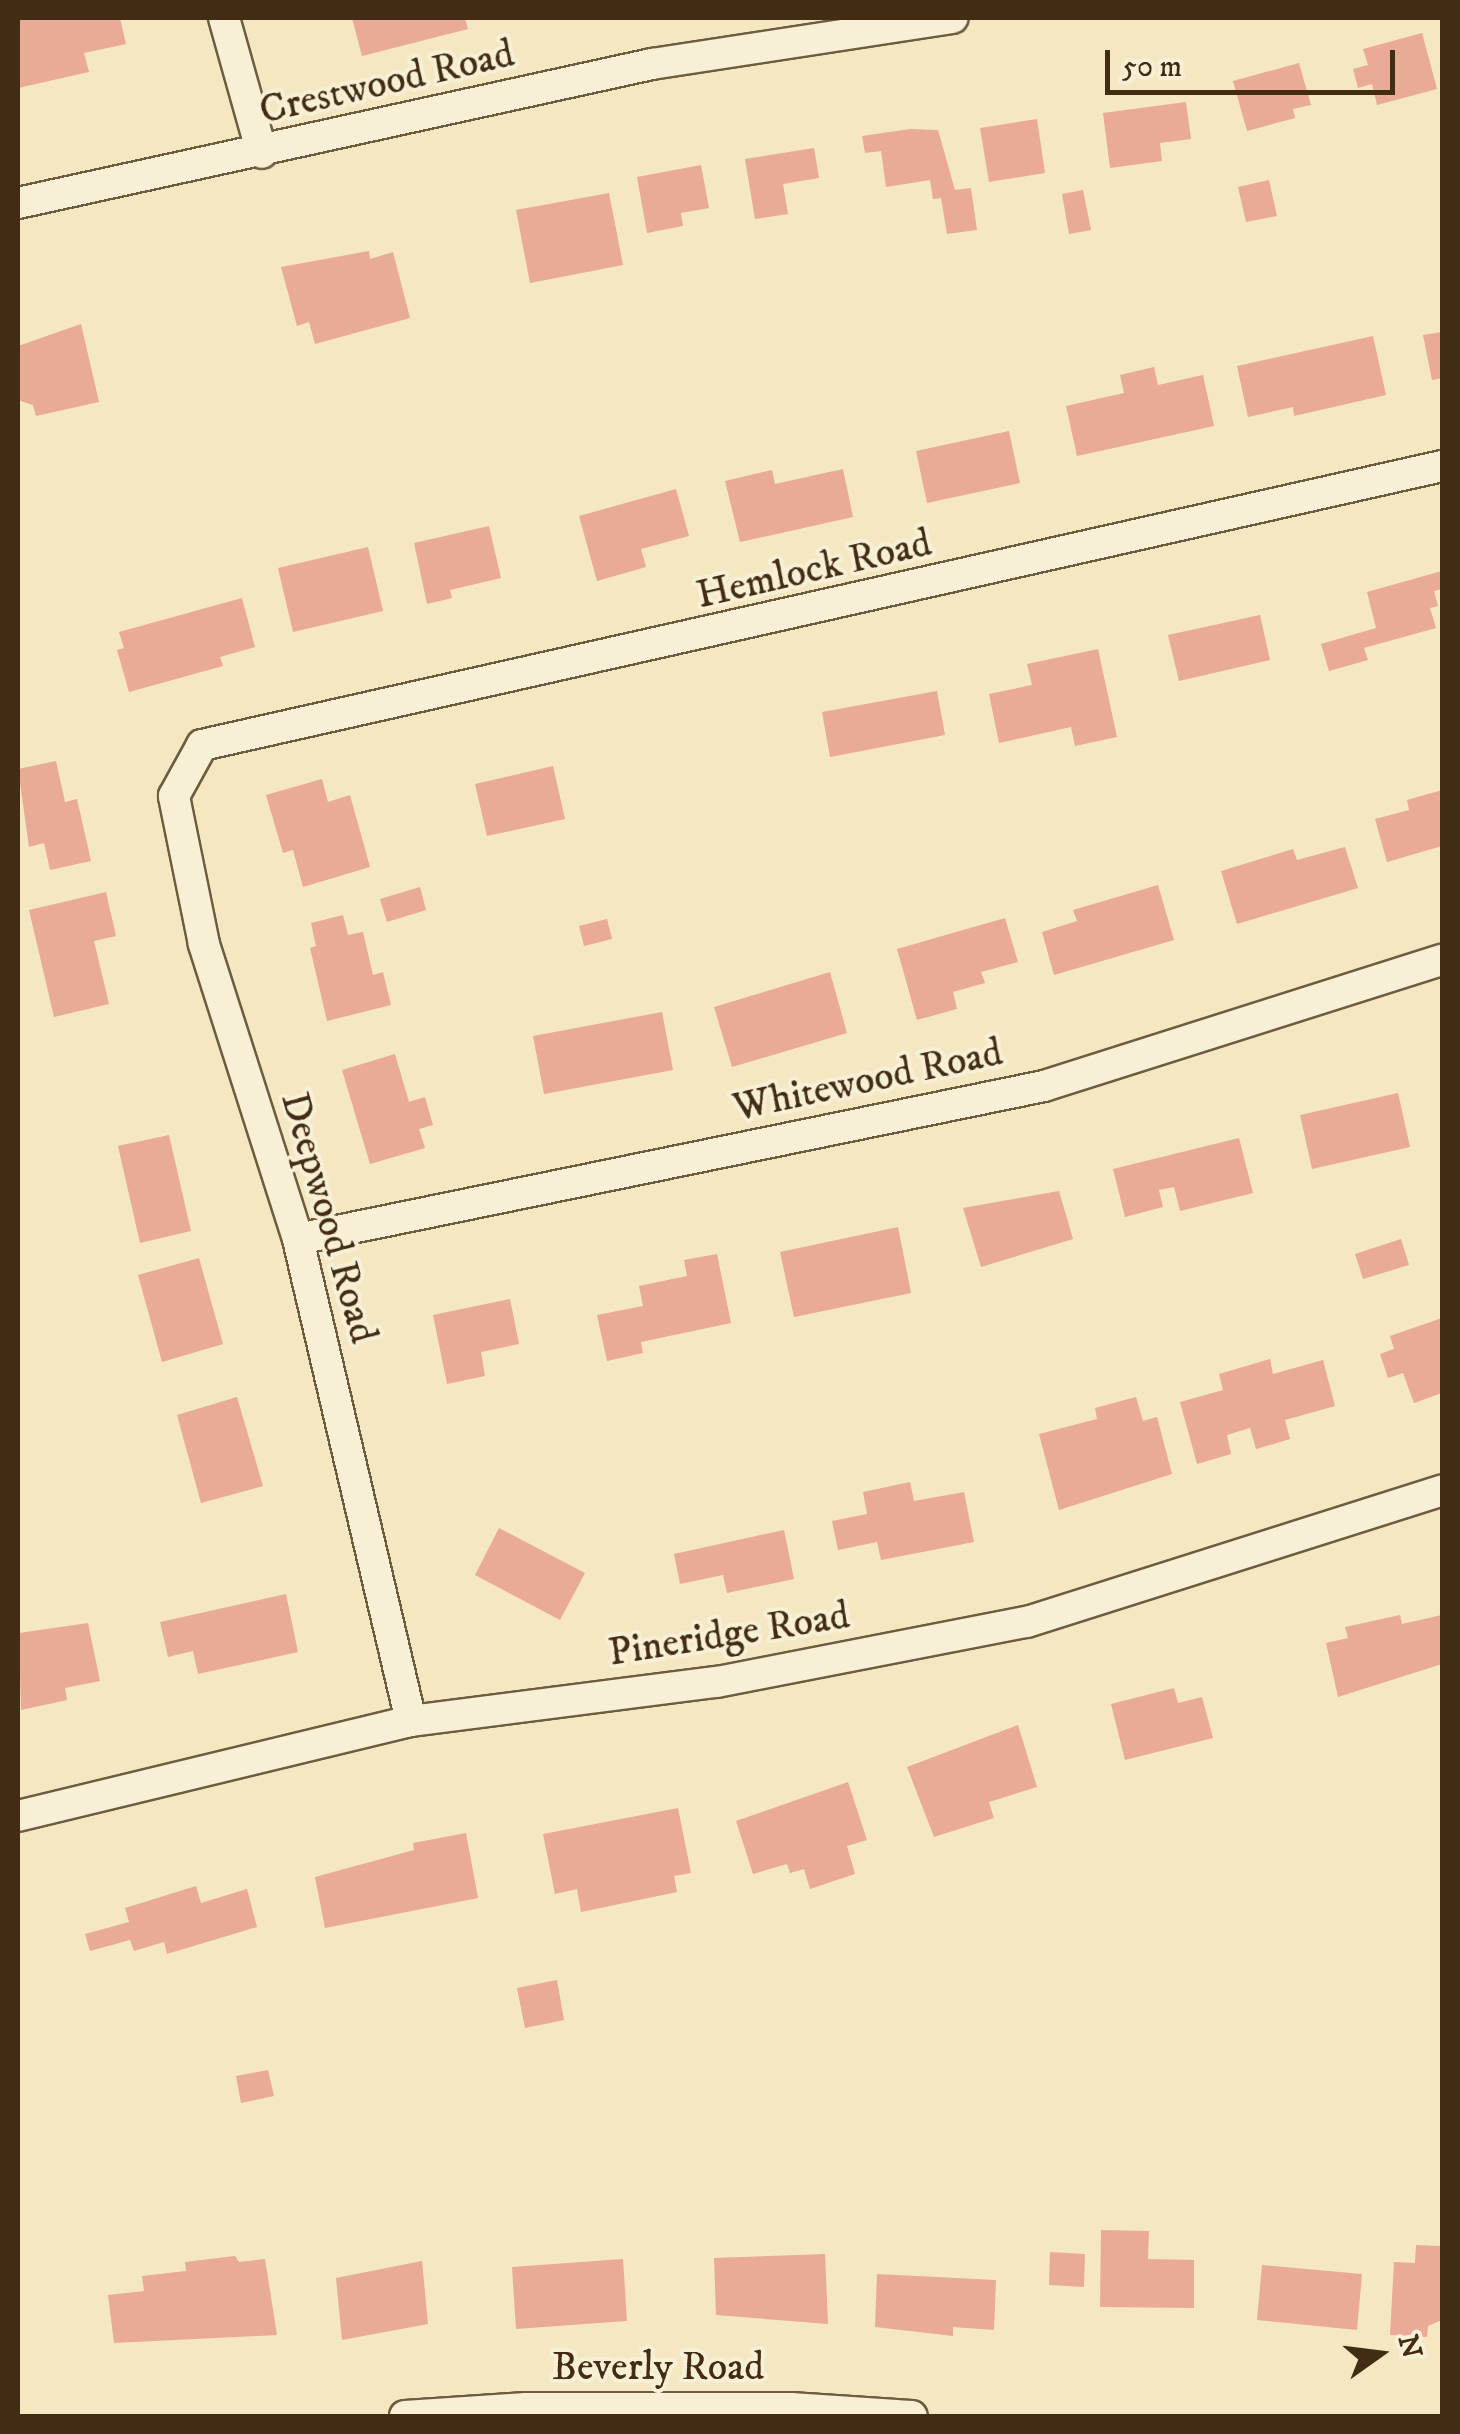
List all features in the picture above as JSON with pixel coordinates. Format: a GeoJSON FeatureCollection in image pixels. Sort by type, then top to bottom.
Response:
{"type":"FeatureCollection","features":[{"type":"Feature","properties":{"kind":"street"},"geometry":{"type":"LineString","coordinates":[[224,18],[262,153]]}},
{"type":"Feature","properties":{"kind":"street","name":"Crestwood Road"},"geometry":{"type":"LineString","coordinates":[[18,203],[262,153],[652,64],[952,18]]}},
{"type":"Feature","properties":{"kind":"street","name":"Hemlock Road"},"geometry":{"type":"LineString","coordinates":[[202,746],[1442,466]]}},
{"type":"Feature","properties":{"kind":"street","name":"Deepwood Road"},"geometry":{"type":"LineString","coordinates":[[202,746],[174,796],[204,944],[298,1238],[412,1721]]}},
{"type":"Feature","properties":{"kind":"street","name":"Whitewood Road"},"geometry":{"type":"LineString","coordinates":[[298,1238],[1044,1086],[1442,960]]}},
{"type":"Feature","properties":{"kind":"street","name":"Pineridge Road"},"geometry":{"type":"LineString","coordinates":[[18,1816],[412,1721],[717,1682],[1027,1622],[1442,1490]]}},
{"type":"Feature","properties":{"kind":"street","name":"Beverly Road"},"geometry":{"type":"LineString","coordinates":[[405,2416],[526,2408],[791,2408],[912,2416]]}},
{"type":"Feature","properties":{"kind":"building"},"geometry":{"type":"Polygon","coordinates":[[[18,18],[120,18],[126,44],[84,53],[89,72],[18,88],[18,18]]]}},
{"type":"Feature","properties":{"kind":"building"},"geometry":{"type":"Polygon","coordinates":[[[352,18],[465,18],[468,29],[362,56],[352,18]]]}},
{"type":"Feature","properties":{"kind":"building"},"geometry":{"type":"Polygon","coordinates":[[[1422,33],[1437,89],[1377,105],[1372,84],[1358,88],[1353,69],[1368,65],[1363,49],[1422,33]]]}},
{"type":"Feature","properties":{"kind":"building"},"geometry":{"type":"Polygon","coordinates":[[[1299,63],[1311,105],[1293,109],[1295,118],[1247,131],[1233,81],[1299,63]]]}},
{"type":"Feature","properties":{"kind":"building"},"geometry":{"type":"Polygon","coordinates":[[[1186,102],[1191,139],[1160,143],[1162,161],[1110,168],[1103,113],[1186,102]]]}},
{"type":"Feature","properties":{"kind":"building"},"geometry":{"type":"Polygon","coordinates":[[[1037,119],[1045,173],[989,182],[980,128],[1037,119]]]}},
{"type":"Feature","properties":{"kind":"building"},"geometry":{"type":"Polygon","coordinates":[[[910,129],[938,130],[955,190],[971,188],[977,230],[947,234],[941,198],[933,199],[930,180],[886,187],[881,151],[865,153],[862,136],[910,129]]]}},
{"type":"Feature","properties":{"kind":"building"},"geometry":{"type":"Polygon","coordinates":[[[814,148],[819,178],[783,184],[788,214],[755,219],[745,159],[814,148]]]}},
{"type":"Feature","properties":{"kind":"building"},"geometry":{"type":"Polygon","coordinates":[[[701,165],[709,208],[681,213],[683,226],[647,233],[637,177],[701,165]]]}},
{"type":"Feature","properties":{"kind":"building"},"geometry":{"type":"Polygon","coordinates":[[[1269,180],[1277,216],[1246,222],[1238,187],[1269,180]]]}},
{"type":"Feature","properties":{"kind":"building"},"geometry":{"type":"Polygon","coordinates":[[[1083,190],[1091,230],[1069,234],[1062,194],[1083,190]]]}},
{"type":"Feature","properties":{"kind":"building"},"geometry":{"type":"Polygon","coordinates":[[[609,193],[623,265],[530,283],[516,210],[609,193]]]}},
{"type":"Feature","properties":{"kind":"building"},"geometry":{"type":"Polygon","coordinates":[[[369,251],[370,259],[393,252],[410,318],[315,344],[309,322],[297,326],[281,267],[369,251]]]}},
{"type":"Feature","properties":{"kind":"building"},"geometry":{"type":"Polygon","coordinates":[[[81,324],[99,402],[36,416],[33,405],[18,400],[18,346],[81,324]]]}},
{"type":"Feature","properties":{"kind":"building"},"geometry":{"type":"Polygon","coordinates":[[[1442,332],[1442,378],[1432,380],[1423,335],[1442,332]]]}},
{"type":"Feature","properties":{"kind":"building"},"geometry":{"type":"Polygon","coordinates":[[[1373,336],[1386,395],[1294,416],[1293,407],[1248,417],[1237,366],[1373,336]]]}},
{"type":"Feature","properties":{"kind":"building"},"geometry":{"type":"Polygon","coordinates":[[[1154,367],[1158,385],[1203,375],[1214,426],[1077,456],[1066,406],[1124,393],[1120,375],[1154,367]]]}},
{"type":"Feature","properties":{"kind":"building"},"geometry":{"type":"Polygon","coordinates":[[[1009,431],[1020,483],[927,503],[916,451],[1009,431]]]}},
{"type":"Feature","properties":{"kind":"building"},"geometry":{"type":"Polygon","coordinates":[[[843,469],[853,517],[740,542],[725,481],[772,470],[775,484],[843,469]]]}},
{"type":"Feature","properties":{"kind":"building"},"geometry":{"type":"Polygon","coordinates":[[[676,489],[689,536],[641,549],[646,567],[597,581],[579,516],[676,489]]]}},
{"type":"Feature","properties":{"kind":"building"},"geometry":{"type":"Polygon","coordinates":[[[489,526],[501,578],[450,590],[452,598],[427,604],[414,543],[489,526]]]}},
{"type":"Feature","properties":{"kind":"building"},"geometry":{"type":"Polygon","coordinates":[[[368,547],[383,611],[293,632],[278,568],[368,547]]]}},
{"type":"Feature","properties":{"kind":"building"},"geometry":{"type":"Polygon","coordinates":[[[1442,571],[1442,589],[1434,591],[1438,606],[1430,608],[1436,628],[1364,648],[1368,660],[1329,671],[1321,644],[1376,628],[1367,592],[1442,571]]]}},
{"type":"Feature","properties":{"kind":"building"},"geometry":{"type":"Polygon","coordinates":[[[242,598],[255,647],[220,657],[223,666],[129,692],[117,650],[124,648],[119,632],[242,598]]]}},
{"type":"Feature","properties":{"kind":"building"},"geometry":{"type":"Polygon","coordinates":[[[1260,615],[1270,660],[1179,681],[1168,635],[1260,615]]]}},
{"type":"Feature","properties":{"kind":"building"},"geometry":{"type":"Polygon","coordinates":[[[1098,649],[1117,737],[1075,746],[1071,727],[999,743],[989,694],[1032,685],[1027,664],[1098,649]]]}},
{"type":"Feature","properties":{"kind":"building"},"geometry":{"type":"Polygon","coordinates":[[[937,691],[945,735],[830,757],[822,712],[937,691]]]}},
{"type":"Feature","properties":{"kind":"building"},"geometry":{"type":"Polygon","coordinates":[[[56,761],[65,802],[77,799],[91,861],[50,870],[44,843],[29,847],[18,769],[56,761]]]}},
{"type":"Feature","properties":{"kind":"building"},"geometry":{"type":"Polygon","coordinates":[[[553,766],[565,819],[487,836],[475,784],[553,766]]]}},
{"type":"Feature","properties":{"kind":"building"},"geometry":{"type":"Polygon","coordinates":[[[322,779],[328,802],[350,795],[370,867],[303,887],[293,850],[283,853],[266,795],[322,779]]]}},
{"type":"Feature","properties":{"kind":"building"},"geometry":{"type":"Polygon","coordinates":[[[1442,790],[1442,846],[1387,862],[1375,819],[1409,810],[1407,800],[1442,790]]]}},
{"type":"Feature","properties":{"kind":"building"},"geometry":{"type":"Polygon","coordinates":[[[1345,847],[1358,888],[1237,924],[1221,871],[1293,849],[1297,860],[1345,847]]]}},
{"type":"Feature","properties":{"kind":"building"},"geometry":{"type":"Polygon","coordinates":[[[1158,885],[1174,940],[1054,975],[1042,932],[1077,921],[1073,910],[1158,885]]]}},
{"type":"Feature","properties":{"kind":"building"},"geometry":{"type":"Polygon","coordinates":[[[420,887],[426,910],[387,922],[380,899],[420,887]]]}},
{"type":"Feature","properties":{"kind":"building"},"geometry":{"type":"Polygon","coordinates":[[[106,892],[116,936],[94,941],[109,1004],[54,1017],[29,910],[106,892]]]}},
{"type":"Feature","properties":{"kind":"building"},"geometry":{"type":"Polygon","coordinates":[[[343,915],[348,935],[363,932],[373,975],[383,972],[391,1005],[327,1021],[310,948],[316,946],[311,923],[343,915]]]}},
{"type":"Feature","properties":{"kind":"building"},"geometry":{"type":"Polygon","coordinates":[[[1005,918],[1018,962],[981,972],[985,983],[953,992],[957,1009],[917,1020],[897,949],[1005,918]]]}},
{"type":"Feature","properties":{"kind":"building"},"geometry":{"type":"Polygon","coordinates":[[[607,919],[612,939],[584,946],[579,926],[607,919]]]}},
{"type":"Feature","properties":{"kind":"building"},"geometry":{"type":"Polygon","coordinates":[[[830,972],[847,1033],[732,1067],[714,1007],[830,972]]]}},
{"type":"Feature","properties":{"kind":"building"},"geometry":{"type":"Polygon","coordinates":[[[662,1012],[673,1070],[544,1094],[533,1036],[662,1012]]]}},
{"type":"Feature","properties":{"kind":"building"},"geometry":{"type":"Polygon","coordinates":[[[395,1054],[409,1102],[425,1097],[433,1125],[419,1129],[425,1148],[370,1164],[342,1070],[395,1054]]]}},
{"type":"Feature","properties":{"kind":"building"},"geometry":{"type":"Polygon","coordinates":[[[1398,1093],[1410,1147],[1312,1169],[1300,1115],[1398,1093]]]}},
{"type":"Feature","properties":{"kind":"building"},"geometry":{"type":"Polygon","coordinates":[[[169,1135],[191,1231],[140,1243],[118,1146],[169,1135]]]}},
{"type":"Feature","properties":{"kind":"building"},"geometry":{"type":"Polygon","coordinates":[[[1239,1138],[1253,1193],[1180,1211],[1174,1187],[1159,1190],[1163,1207],[1125,1217],[1113,1169],[1239,1138]]]}},
{"type":"Feature","properties":{"kind":"building"},"geometry":{"type":"Polygon","coordinates":[[[1059,1191],[1073,1239],[981,1267],[963,1208],[1059,1191]]]}},
{"type":"Feature","properties":{"kind":"building"},"geometry":{"type":"Polygon","coordinates":[[[898,1227],[911,1293],[794,1317],[780,1252],[898,1227]]]}},
{"type":"Feature","properties":{"kind":"building"},"geometry":{"type":"Polygon","coordinates":[[[1401,1239],[1409,1265],[1363,1279],[1355,1254],[1401,1239]]]}},
{"type":"Feature","properties":{"kind":"building"},"geometry":{"type":"Polygon","coordinates":[[[717,1254],[731,1323],[641,1342],[643,1353],[607,1361],[597,1315],[643,1306],[639,1286],[687,1276],[684,1260],[717,1254]]]}},
{"type":"Feature","properties":{"kind":"building"},"geometry":{"type":"Polygon","coordinates":[[[199,1258],[223,1344],[162,1362],[138,1275],[199,1258]]]}},
{"type":"Feature","properties":{"kind":"building"},"geometry":{"type":"Polygon","coordinates":[[[510,1299],[519,1344],[481,1352],[485,1376],[447,1384],[433,1315],[510,1299]]]}},
{"type":"Feature","properties":{"kind":"building"},"geometry":{"type":"Polygon","coordinates":[[[1442,1318],[1442,1393],[1414,1403],[1403,1373],[1388,1378],[1380,1354],[1394,1349],[1390,1336],[1442,1318]]]}},
{"type":"Feature","properties":{"kind":"building"},"geometry":{"type":"Polygon","coordinates":[[[1270,1359],[1273,1374],[1323,1360],[1335,1406],[1285,1420],[1290,1439],[1256,1449],[1250,1428],[1227,1435],[1231,1454],[1197,1464],[1180,1402],[1223,1390],[1219,1374],[1270,1359]]]}},
{"type":"Feature","properties":{"kind":"building"},"geometry":{"type":"Polygon","coordinates":[[[237,1397],[263,1486],[201,1503],[177,1415],[237,1397]]]}},
{"type":"Feature","properties":{"kind":"building"},"geometry":{"type":"Polygon","coordinates":[[[1136,1397],[1143,1421],[1157,1417],[1172,1474],[1059,1510],[1039,1434],[1097,1419],[1095,1408],[1136,1397]]]}},
{"type":"Feature","properties":{"kind":"building"},"geometry":{"type":"Polygon","coordinates":[[[910,1482],[914,1501],[964,1492],[974,1542],[881,1560],[877,1542],[838,1550],[832,1521],[867,1514],[863,1492],[910,1482]]]}},
{"type":"Feature","properties":{"kind":"building"},"geometry":{"type":"Polygon","coordinates":[[[499,1528],[585,1573],[560,1620],[475,1575],[499,1528]]]}},
{"type":"Feature","properties":{"kind":"building"},"geometry":{"type":"Polygon","coordinates":[[[784,1530],[794,1579],[727,1593],[723,1575],[680,1584],[674,1554],[784,1530]]]}},
{"type":"Feature","properties":{"kind":"building"},"geometry":{"type":"Polygon","coordinates":[[[286,1594],[298,1652],[198,1674],[193,1651],[168,1657],[160,1622],[286,1594]]]}},
{"type":"Feature","properties":{"kind":"building"},"geometry":{"type":"Polygon","coordinates":[[[1400,1615],[1402,1624],[1442,1615],[1442,1664],[1338,1697],[1326,1643],[1348,1638],[1345,1627],[1400,1615]]]}},
{"type":"Feature","properties":{"kind":"building"},"geometry":{"type":"Polygon","coordinates":[[[88,1623],[100,1681],[65,1688],[67,1700],[21,1710],[19,1633],[88,1623]]]}},
{"type":"Feature","properties":{"kind":"building"},"geometry":{"type":"Polygon","coordinates":[[[1174,1688],[1178,1703],[1202,1697],[1213,1738],[1125,1760],[1111,1704],[1174,1688]]]}},
{"type":"Feature","properties":{"kind":"building"},"geometry":{"type":"Polygon","coordinates":[[[1018,1725],[1037,1787],[989,1802],[994,1818],[934,1837],[907,1767],[1018,1725]]]}},
{"type":"Feature","properties":{"kind":"building"},"geometry":{"type":"Polygon","coordinates":[[[848,1782],[867,1840],[847,1846],[855,1874],[810,1889],[804,1869],[790,1873],[787,1864],[753,1874],[736,1821],[848,1782]]]}},
{"type":"Feature","properties":{"kind":"building"},"geometry":{"type":"Polygon","coordinates":[[[678,1808],[691,1873],[674,1876],[677,1892],[581,1912],[577,1889],[555,1894],[543,1834],[678,1808]]]}},
{"type":"Feature","properties":{"kind":"building"},"geometry":{"type":"Polygon","coordinates":[[[466,1833],[478,1898],[325,1928],[315,1877],[414,1850],[413,1843],[466,1833]]]}},
{"type":"Feature","properties":{"kind":"building"},"geometry":{"type":"Polygon","coordinates":[[[196,1886],[201,1903],[247,1889],[257,1927],[167,1954],[164,1942],[134,1951],[130,1940],[90,1951],[85,1934],[129,1922],[125,1908],[196,1886]]]}},
{"type":"Feature","properties":{"kind":"building"},"geometry":{"type":"Polygon","coordinates":[[[557,1980],[564,2020],[525,2028],[517,1988],[557,1980]]]}},
{"type":"Feature","properties":{"kind":"building"},"geometry":{"type":"Polygon","coordinates":[[[268,2070],[274,2096],[241,2103],[236,2076],[268,2070]]]}},
{"type":"Feature","properties":{"kind":"building"},"geometry":{"type":"Polygon","coordinates":[[[1101,2230],[1149,2231],[1148,2259],[1194,2260],[1194,2308],[1100,2307],[1101,2230]]]}},
{"type":"Feature","properties":{"kind":"building"},"geometry":{"type":"Polygon","coordinates":[[[1416,2245],[1442,2246],[1442,2320],[1428,2326],[1427,2337],[1390,2335],[1394,2262],[1415,2263],[1416,2245]]]}},
{"type":"Feature","properties":{"kind":"building"},"geometry":{"type":"Polygon","coordinates":[[[1050,2252],[1085,2254],[1084,2287],[1049,2285],[1050,2252]]]}},
{"type":"Feature","properties":{"kind":"building"},"geometry":{"type":"Polygon","coordinates":[[[825,2254],[828,2324],[716,2315],[714,2258],[825,2254]]]}},
{"type":"Feature","properties":{"kind":"building"},"geometry":{"type":"Polygon","coordinates":[[[235,2256],[239,2262],[265,2259],[277,2335],[114,2343],[108,2295],[144,2291],[142,2276],[186,2271],[185,2262],[235,2256]]]}},
{"type":"Feature","properties":{"kind":"building"},"geometry":{"type":"Polygon","coordinates":[[[623,2259],[627,2321],[516,2329],[512,2267],[623,2259]]]}},
{"type":"Feature","properties":{"kind":"building"},"geometry":{"type":"Polygon","coordinates":[[[422,2261],[428,2324],[342,2340],[336,2278],[422,2261]]]}},
{"type":"Feature","properties":{"kind":"building"},"geometry":{"type":"Polygon","coordinates":[[[1262,2265],[1362,2274],[1357,2330],[1257,2320],[1262,2265]]]}},
{"type":"Feature","properties":{"kind":"building"},"geometry":{"type":"Polygon","coordinates":[[[877,2274],[996,2280],[994,2330],[953,2327],[953,2336],[875,2327],[877,2274]]]}}]}
